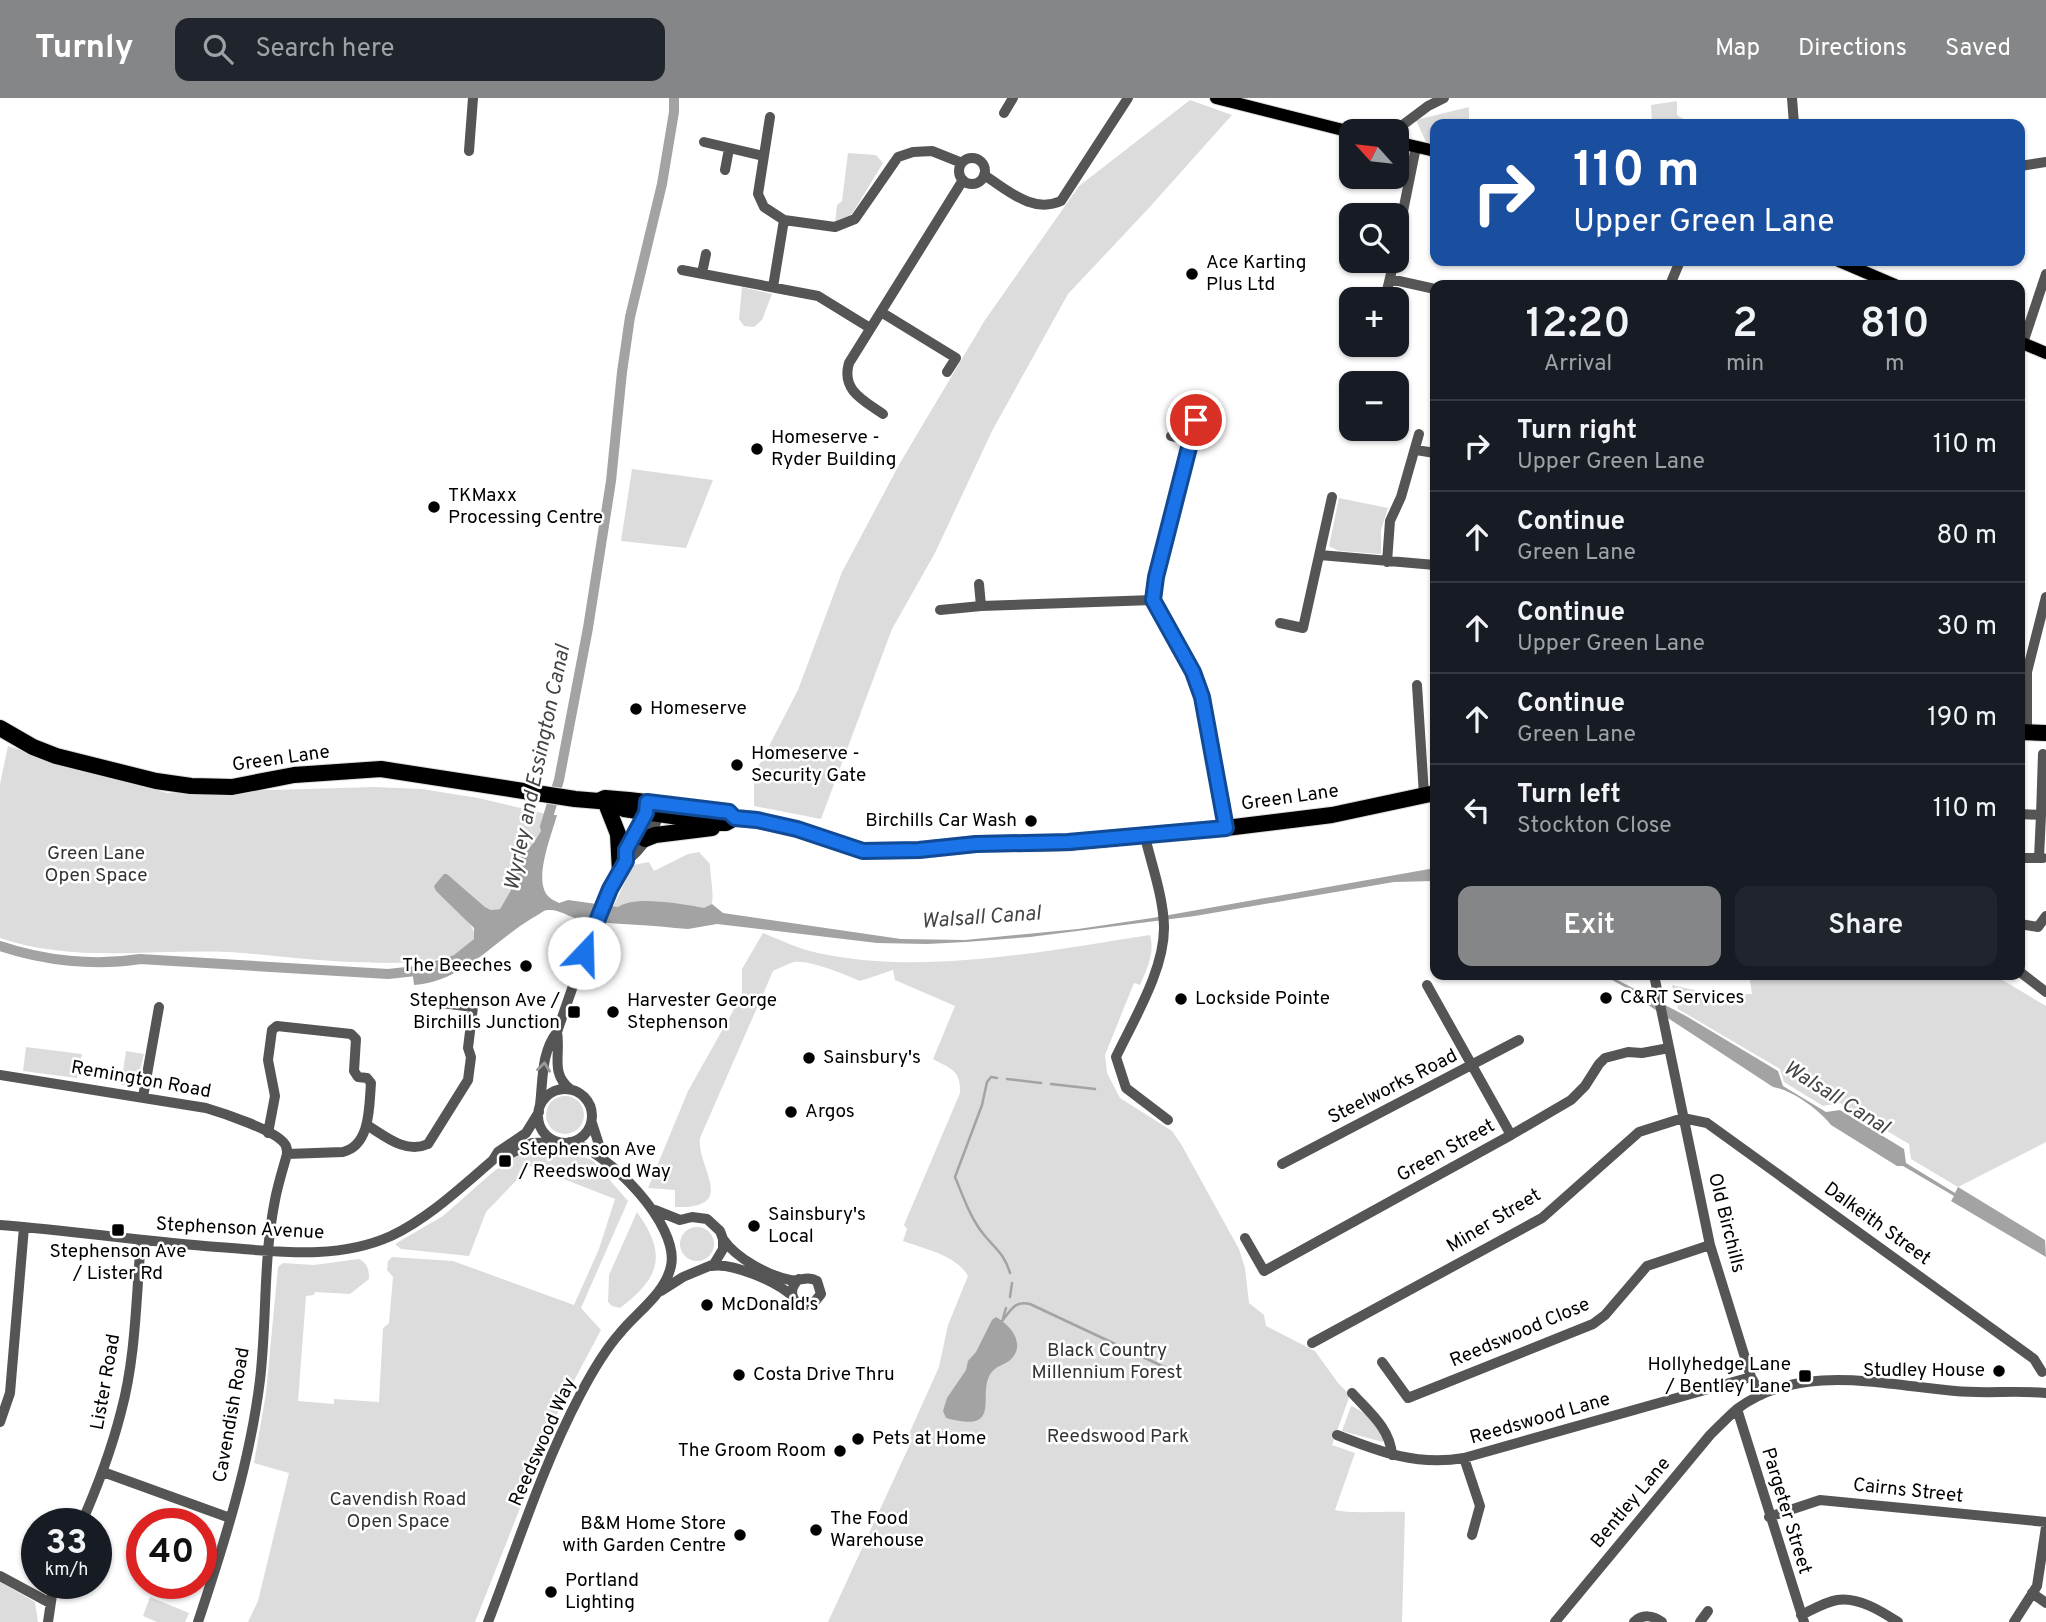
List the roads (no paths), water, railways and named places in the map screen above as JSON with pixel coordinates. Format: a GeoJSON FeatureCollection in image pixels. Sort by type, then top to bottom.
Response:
{"type":"FeatureCollection","features":[{"type":"Feature","properties":{"kind":"highway","name":"Green Lane"},"geometry":{"type":"LineString","coordinates":[[0,728],[33,747],[56,756],[156,781],[191,786],[232,787],[294,775],[381,769],[603,804],[653,808],[727,820],[757,820],[797,829],[863,851],[919,850],[976,844],[1065,843],[1226,828],[1332,816],[1430,794]]}},
{"type":"Feature","properties":{"kind":"highway"},"geometry":{"type":"LineString","coordinates":[[2025,732],[2046,733]]}},
{"type":"Feature","properties":{"kind":"highway"},"geometry":{"type":"LineString","coordinates":[[603,804],[618,834],[623,866]]}},
{"type":"Feature","properties":{"kind":"highway"},"geometry":{"type":"LineString","coordinates":[[645,839],[655,835],[714,828],[727,820]]}},
{"type":"Feature","properties":{"kind":"main road"},"geometry":{"type":"LineString","coordinates":[[1216,98],[1339,129]]}},
{"type":"Feature","properties":{"kind":"main road"},"geometry":{"type":"LineString","coordinates":[[1409,143],[1430,150]]}},
{"type":"Feature","properties":{"kind":"main road"},"geometry":{"type":"LineString","coordinates":[[1849,266],[1875,280]]}},
{"type":"Feature","properties":{"kind":"main road"},"geometry":{"type":"LineString","coordinates":[[2025,345],[2046,353]]}},
{"type":"Feature","properties":{"kind":"street"},"geometry":{"type":"LineString","coordinates":[[469,150],[473,98]]}},
{"type":"Feature","properties":{"kind":"street"},"geometry":{"type":"LineString","coordinates":[[1004,113],[1013,98]]}},
{"type":"Feature","properties":{"kind":"street"},"geometry":{"type":"LineString","coordinates":[[984,175],[975,184],[963,180],[960,175],[962,163],[966,159],[978,159],[982,163],[984,175],[1030,204],[1044,206],[1061,201],[1128,98]]}},
{"type":"Feature","properties":{"kind":"street"},"geometry":{"type":"LineString","coordinates":[[1417,130],[1410,118],[1444,98]]}},
{"type":"Feature","properties":{"kind":"street"},"geometry":{"type":"LineString","coordinates":[[1792,98],[1794,119]]}},
{"type":"Feature","properties":{"kind":"street"},"geometry":{"type":"LineString","coordinates":[[770,117],[758,194],[764,207],[784,220],[835,227],[855,219],[893,160],[913,152],[932,151],[962,163]]}},
{"type":"Feature","properties":{"kind":"street"},"geometry":{"type":"LineString","coordinates":[[704,142],[763,156]]}},
{"type":"Feature","properties":{"kind":"street"},"geometry":{"type":"LineString","coordinates":[[1405,203],[1416,147]]}},
{"type":"Feature","properties":{"kind":"street"},"geometry":{"type":"LineString","coordinates":[[725,170],[729,149]]}},
{"type":"Feature","properties":{"kind":"street"},"geometry":{"type":"LineString","coordinates":[[2025,165],[2046,162]]}},
{"type":"Feature","properties":{"kind":"street"},"geometry":{"type":"LineString","coordinates":[[883,414],[857,396],[847,380],[849,363],[963,180]]}},
{"type":"Feature","properties":{"kind":"street"},"geometry":{"type":"LineString","coordinates":[[773,287],[784,220]]}},
{"type":"Feature","properties":{"kind":"street"},"geometry":{"type":"LineString","coordinates":[[702,273],[706,254]]}},
{"type":"Feature","properties":{"kind":"street"},"geometry":{"type":"LineString","coordinates":[[681,270],[818,296],[870,328]]}},
{"type":"Feature","properties":{"kind":"street"},"geometry":{"type":"LineString","coordinates":[[1388,287],[1391,273]]}},
{"type":"Feature","properties":{"kind":"street"},"geometry":{"type":"LineString","coordinates":[[2025,335],[2042,301],[2046,274]]}},
{"type":"Feature","properties":{"kind":"street"},"geometry":{"type":"LineString","coordinates":[[1390,279],[1430,288]]}},
{"type":"Feature","properties":{"kind":"street"},"geometry":{"type":"LineString","coordinates":[[881,312],[956,358],[947,372]]}},
{"type":"Feature","properties":{"kind":"street"},"geometry":{"type":"LineString","coordinates":[[1196,420],[1156,577],[1153,600],[1193,672],[1202,697],[1226,828]]}},
{"type":"Feature","properties":{"kind":"street"},"geometry":{"type":"LineString","coordinates":[[1387,562],[1390,521],[1401,497],[1419,435]]}},
{"type":"Feature","properties":{"kind":"street"},"geometry":{"type":"LineString","coordinates":[[1171,436],[1190,441]]}},
{"type":"Feature","properties":{"kind":"street"},"geometry":{"type":"LineString","coordinates":[[1416,450],[1430,452]]}},
{"type":"Feature","properties":{"kind":"street"},"geometry":{"type":"LineString","coordinates":[[1280,623],[1303,628],[1332,497]]}},
{"type":"Feature","properties":{"kind":"street"},"geometry":{"type":"LineString","coordinates":[[1320,555],[1430,565]]}},
{"type":"Feature","properties":{"kind":"street"},"geometry":{"type":"LineString","coordinates":[[979,583],[981,606]]}},
{"type":"Feature","properties":{"kind":"street"},"geometry":{"type":"LineString","coordinates":[[2025,702],[2027,672],[2046,597]]}},
{"type":"Feature","properties":{"kind":"street"},"geometry":{"type":"LineString","coordinates":[[940,610],[1153,600]]}},
{"type":"Feature","properties":{"kind":"street"},"geometry":{"type":"LineString","coordinates":[[2025,646],[2032,648]]}},
{"type":"Feature","properties":{"kind":"street"},"geometry":{"type":"LineString","coordinates":[[1416,685],[1430,794]]}},
{"type":"Feature","properties":{"kind":"street"},"geometry":{"type":"LineString","coordinates":[[2025,858],[2043,858],[2043,754]]}},
{"type":"Feature","properties":{"kind":"street"},"geometry":{"type":"LineString","coordinates":[[623,866],[635,855],[645,839],[653,808]]}},
{"type":"Feature","properties":{"kind":"street"},"geometry":{"type":"LineString","coordinates":[[653,808],[626,850],[623,866],[591,934],[557,1032],[549,1041],[539,1121],[547,1136],[585,1146],[603,1157],[651,1207],[679,1266],[697,1271]]}},
{"type":"Feature","properties":{"kind":"street"},"geometry":{"type":"LineString","coordinates":[[2025,814],[2041,815]]}},
{"type":"Feature","properties":{"kind":"street"},"geometry":{"type":"LineString","coordinates":[[1145,836],[1162,909],[1163,944],[1158,963],[1116,1058],[1126,1088],[1168,1120]]}},
{"type":"Feature","properties":{"kind":"street"},"geometry":{"type":"LineString","coordinates":[[2025,925],[2038,926],[2046,916]]}},
{"type":"Feature","properties":{"kind":"street"},"geometry":{"type":"LineString","coordinates":[[2025,976],[2046,992]]}},
{"type":"Feature","properties":{"kind":"street","name":"Old Birchills"},"geometry":{"type":"LineString","coordinates":[[1655,980],[1710,1245],[1751,1377],[1761,1395]]}},
{"type":"Feature","properties":{"kind":"street"},"geometry":{"type":"LineString","coordinates":[[1427,985],[1511,1135]]}},
{"type":"Feature","properties":{"kind":"street"},"geometry":{"type":"LineString","coordinates":[[367,1125],[397,1144],[420,1148],[428,1144],[468,1080],[471,1057],[468,1048],[473,1007],[434,1002]]}},
{"type":"Feature","properties":{"kind":"street"},"geometry":{"type":"LineString","coordinates":[[143,1097],[159,1007]]}},
{"type":"Feature","properties":{"kind":"street"},"geometry":{"type":"LineString","coordinates":[[268,1133],[275,1096],[268,1053],[272,1030],[277,1026],[351,1034],[356,1039],[354,1071],[358,1077],[367,1078],[371,1083],[367,1125],[356,1145],[350,1150],[287,1154],[275,1200],[269,1251]]}},
{"type":"Feature","properties":{"kind":"street"},"geometry":{"type":"LineString","coordinates":[[557,1032],[557,1071],[569,1089]]}},
{"type":"Feature","properties":{"kind":"street","name":"Steelworks Road"},"geometry":{"type":"LineString","coordinates":[[1282,1164],[1519,1040]]}},
{"type":"Feature","properties":{"kind":"street","name":"Green Street"},"geometry":{"type":"LineString","coordinates":[[1245,1238],[1264,1271],[1571,1100],[1605,1058],[1628,1052],[1642,1053],[1669,1048]]}},
{"type":"Feature","properties":{"kind":"street","name":"Remington Road"},"geometry":{"type":"LineString","coordinates":[[0,1075],[206,1108],[238,1118],[268,1133],[283,1142],[287,1154]]}},
{"type":"Feature","properties":{"kind":"street"},"geometry":{"type":"LineString","coordinates":[[540,1108],[552,1092],[569,1089],[578,1091],[590,1104],[592,1122],[603,1157]]}},
{"type":"Feature","properties":{"kind":"street","name":"Stephenson Avenue"},"geometry":{"type":"LineString","coordinates":[[493,1160],[498,1152],[526,1133],[540,1108]]}},
{"type":"Feature","properties":{"kind":"street","name":"Miner Street"},"geometry":{"type":"LineString","coordinates":[[1312,1343],[1542,1217],[1639,1132],[1683,1118]]}},
{"type":"Feature","properties":{"kind":"street","name":"Dalkeith Street"},"geometry":{"type":"LineString","coordinates":[[1683,1118],[1707,1122],[2025,1353],[2037,1362],[2044,1372]]}},
{"type":"Feature","properties":{"kind":"street"},"geometry":{"type":"LineString","coordinates":[[567,1143],[582,1137],[592,1122]]}},
{"type":"Feature","properties":{"kind":"street","name":"Stephenson Avenue"},"geometry":{"type":"LineString","coordinates":[[0,1225],[141,1241],[325,1253],[360,1247],[389,1236],[430,1213],[493,1160],[532,1143],[567,1143]]}},
{"type":"Feature","properties":{"kind":"street"},"geometry":{"type":"LineString","coordinates":[[651,1207],[680,1220],[707,1219],[720,1231],[723,1240],[720,1257],[711,1266]]}},
{"type":"Feature","properties":{"kind":"street","name":"Reedswood Way"},"geometry":{"type":"LineString","coordinates":[[658,1293],[672,1263],[670,1247],[673,1230],[688,1218]]}},
{"type":"Feature","properties":{"kind":"street"},"geometry":{"type":"LineString","coordinates":[[0,1422],[10,1393],[24,1227]]}},
{"type":"Feature","properties":{"kind":"street"},"geometry":{"type":"LineString","coordinates":[[711,1266],[735,1267],[779,1286],[799,1304],[808,1307],[816,1303],[821,1294],[817,1281],[808,1277],[788,1279],[746,1261],[723,1240]]}},
{"type":"Feature","properties":{"kind":"street","name":"Lister Road"},"geometry":{"type":"LineString","coordinates":[[88,1508],[103,1472],[122,1411],[129,1373],[141,1241]]}},
{"type":"Feature","properties":{"kind":"street","name":"Reedswood Close"},"geometry":{"type":"LineString","coordinates":[[1382,1362],[1408,1398],[1593,1324],[1605,1315],[1647,1266],[1710,1245]]}},
{"type":"Feature","properties":{"kind":"street","name":"Cavendish Road"},"geometry":{"type":"LineString","coordinates":[[198,1622],[230,1518],[249,1442],[260,1381],[269,1251]]}},
{"type":"Feature","properties":{"kind":"street","name":"Reedswood Way"},"geometry":{"type":"LineString","coordinates":[[488,1622],[558,1441],[580,1394],[620,1333],[658,1293],[683,1277],[711,1266]]}},
{"type":"Feature","properties":{"kind":"street"},"geometry":{"type":"LineString","coordinates":[[793,1297],[793,1287],[799,1279]]}},
{"type":"Feature","properties":{"kind":"street"},"geometry":{"type":"LineString","coordinates":[[2031,1392],[2035,1378],[2044,1372]]}},
{"type":"Feature","properties":{"kind":"street","name":"Reedswood Lane"},"geometry":{"type":"LineString","coordinates":[[1337,1435],[1392,1455],[1439,1462],[1464,1458],[1751,1377]]}},
{"type":"Feature","properties":{"kind":"street"},"geometry":{"type":"LineString","coordinates":[[1737,1409],[1761,1395],[1794,1385],[1825,1380],[1959,1391],[2046,1393]]}},
{"type":"Feature","properties":{"kind":"street"},"geometry":{"type":"LineString","coordinates":[[1352,1393],[1381,1424],[1391,1440],[1392,1455]]}},
{"type":"Feature","properties":{"kind":"street","name":"Pargeter Street"},"geometry":{"type":"LineString","coordinates":[[1737,1409],[1802,1618]]}},
{"type":"Feature","properties":{"kind":"street","name":"Bentley Lane"},"geometry":{"type":"LineString","coordinates":[[1560,1620],[1710,1435],[1737,1409]]}},
{"type":"Feature","properties":{"kind":"street"},"geometry":{"type":"LineString","coordinates":[[1464,1458],[1480,1506],[1472,1535]]}},
{"type":"Feature","properties":{"kind":"street"},"geometry":{"type":"LineString","coordinates":[[103,1472],[230,1518]]}},
{"type":"Feature","properties":{"kind":"street","name":"Cairns Street"},"geometry":{"type":"LineString","coordinates":[[1769,1517],[1819,1500],[2046,1522]]}},
{"type":"Feature","properties":{"kind":"street"},"geometry":{"type":"LineString","coordinates":[[2014,1622],[2037,1586],[2046,1527]]}},
{"type":"Feature","properties":{"kind":"street"},"geometry":{"type":"LineString","coordinates":[[0,1576],[50,1603]]}},
{"type":"Feature","properties":{"kind":"street"},"geometry":{"type":"LineString","coordinates":[[2032,1594],[2046,1603]]}},
{"type":"Feature","properties":{"kind":"street"},"geometry":{"type":"LineString","coordinates":[[48,1622],[51,1599]]}},
{"type":"Feature","properties":{"kind":"street"},"geometry":{"type":"LineString","coordinates":[[1802,1618],[1837,1600],[1860,1602],[1879,1609],[1898,1622]]}},
{"type":"Feature","properties":{"kind":"street"},"geometry":{"type":"LineString","coordinates":[[1700,1622],[1708,1611]]}},
{"type":"Feature","properties":{"kind":"street"},"geometry":{"type":"LineString","coordinates":[[1634,1622],[1641,1617],[1655,1617],[1662,1622]]}},
{"type":"Feature","properties":{"kind":"waterway","name":"Wyrley and Essington Canal"},"geometry":{"type":"LineString","coordinates":[[545,827],[559,780],[588,628],[611,481],[630,317],[662,184],[674,98]]}},
{"type":"Feature","properties":{"kind":"waterway","name":"Wyrley and Essington Canal"},"geometry":{"type":"LineString","coordinates":[[0,946],[70,961],[140,959],[388,974],[425,970]]}},
{"type":"Feature","properties":{"kind":"waterway"},"geometry":{"type":"LineString","coordinates":[[997,1078],[991,1077],[987,1082],[982,1105],[955,1177],[976,1223],[1003,1257],[1010,1273]]}},
{"type":"Feature","properties":{"kind":"waterway"},"geometry":{"type":"LineString","coordinates":[[1007,1079],[1041,1083]]}},
{"type":"Feature","properties":{"kind":"waterway"},"geometry":{"type":"LineString","coordinates":[[1051,1084],[1095,1089]]}},
{"type":"Feature","properties":{"kind":"waterway"},"geometry":{"type":"LineString","coordinates":[[1010,1297],[1012,1283]]}},
{"type":"Feature","properties":{"kind":"waterway"},"geometry":{"type":"LineString","coordinates":[[1002,1321],[1017,1305],[1030,1304],[1177,1373]]}},
{"type":"Feature","properties":{"kind":"waterway"},"geometry":{"type":"LineString","coordinates":[[1003,1318],[1006,1308]]}},
{"type":"Feature","properties":{"kind":"place","name":"Ace Karting Plus Ltd"},"geometry":{"type":"Point","coordinates":[1192,274]}},
{"type":"Feature","properties":{"kind":"place","name":"Homeserve - Ryder Building"},"geometry":{"type":"Point","coordinates":[757,449]}},
{"type":"Feature","properties":{"kind":"place","name":"TKMaxx Processing Centre"},"geometry":{"type":"Point","coordinates":[434,507]}},
{"type":"Feature","properties":{"kind":"place","name":"Homeserve"},"geometry":{"type":"Point","coordinates":[636,709]}},
{"type":"Feature","properties":{"kind":"place","name":"Homeserve - Security Gate"},"geometry":{"type":"Point","coordinates":[737,765]}},
{"type":"Feature","properties":{"kind":"place","name":"Birchills Car Wash"},"geometry":{"type":"Point","coordinates":[1031,821]}},
{"type":"Feature","properties":{"kind":"place","name":"The Beeches"},"geometry":{"type":"Point","coordinates":[526,966]}},
{"type":"Feature","properties":{"kind":"place","name":"C&RT Services"},"geometry":{"type":"Point","coordinates":[1606,998]}},
{"type":"Feature","properties":{"kind":"place","name":"Lockside Pointe"},"geometry":{"type":"Point","coordinates":[1181,999]}},
{"type":"Feature","properties":{"kind":"place","name":"Stephenson Ave / Birchills Junction"},"geometry":{"type":"Point","coordinates":[574,1012]}},
{"type":"Feature","properties":{"kind":"place","name":"Harvester George Stephenson"},"geometry":{"type":"Point","coordinates":[613,1012]}},
{"type":"Feature","properties":{"kind":"place","name":"Sainsbury's"},"geometry":{"type":"Point","coordinates":[809,1058]}},
{"type":"Feature","properties":{"kind":"place","name":"Argos"},"geometry":{"type":"Point","coordinates":[791,1112]}},
{"type":"Feature","properties":{"kind":"place","name":"Stephenson Ave / Reedswood Way"},"geometry":{"type":"Point","coordinates":[505,1161]}},
{"type":"Feature","properties":{"kind":"place","name":"Sainsbury's Local"},"geometry":{"type":"Point","coordinates":[754,1226]}},
{"type":"Feature","properties":{"kind":"place","name":"Stephenson Ave / Lister Rd"},"geometry":{"type":"Point","coordinates":[118,1230]}},
{"type":"Feature","properties":{"kind":"place","name":"McDonald's"},"geometry":{"type":"Point","coordinates":[707,1305]}},
{"type":"Feature","properties":{"kind":"place","name":"Studley House"},"geometry":{"type":"Point","coordinates":[1999,1371]}},
{"type":"Feature","properties":{"kind":"place","name":"Costa Drive Thru"},"geometry":{"type":"Point","coordinates":[739,1375]}},
{"type":"Feature","properties":{"kind":"place","name":"Hollyhedge Lane / Bentley Lane"},"geometry":{"type":"Point","coordinates":[1805,1376]}},
{"type":"Feature","properties":{"kind":"place","name":"Pets at Home"},"geometry":{"type":"Point","coordinates":[858,1439]}},
{"type":"Feature","properties":{"kind":"place","name":"The Groom Room"},"geometry":{"type":"Point","coordinates":[840,1451]}},
{"type":"Feature","properties":{"kind":"place","name":"The Food Warehouse"},"geometry":{"type":"Point","coordinates":[816,1530]}},
{"type":"Feature","properties":{"kind":"place","name":"B&M Home Store with Garden Centre"},"geometry":{"type":"Point","coordinates":[740,1535]}},
{"type":"Feature","properties":{"kind":"place","name":"Portland Lighting"},"geometry":{"type":"Point","coordinates":[551,1592]}},
{"type":"Feature","properties":{"kind":"park label","name":"Green Lane Open Space"},"geometry":{"type":"Point","coordinates":[96,865]}},
{"type":"Feature","properties":{"kind":"park label","name":"Black Country Millennium Forest"},"geometry":{"type":"Point","coordinates":[1107,1362]}},
{"type":"Feature","properties":{"kind":"park label","name":"Reedswood Park"},"geometry":{"type":"Point","coordinates":[1118,1437]}},
{"type":"Feature","properties":{"kind":"park label","name":"Cavendish Road Open Space"},"geometry":{"type":"Point","coordinates":[398,1511]}},
{"type":"Feature","properties":{"kind":"water label","name":"Walsall Canal"},"geometry":{"type":"Point","coordinates":[981,918]}},
{"type":"Feature","properties":{"kind":"water label","name":"Walsall Canal"},"geometry":{"type":"Point","coordinates":[1836,1098]}}]}
